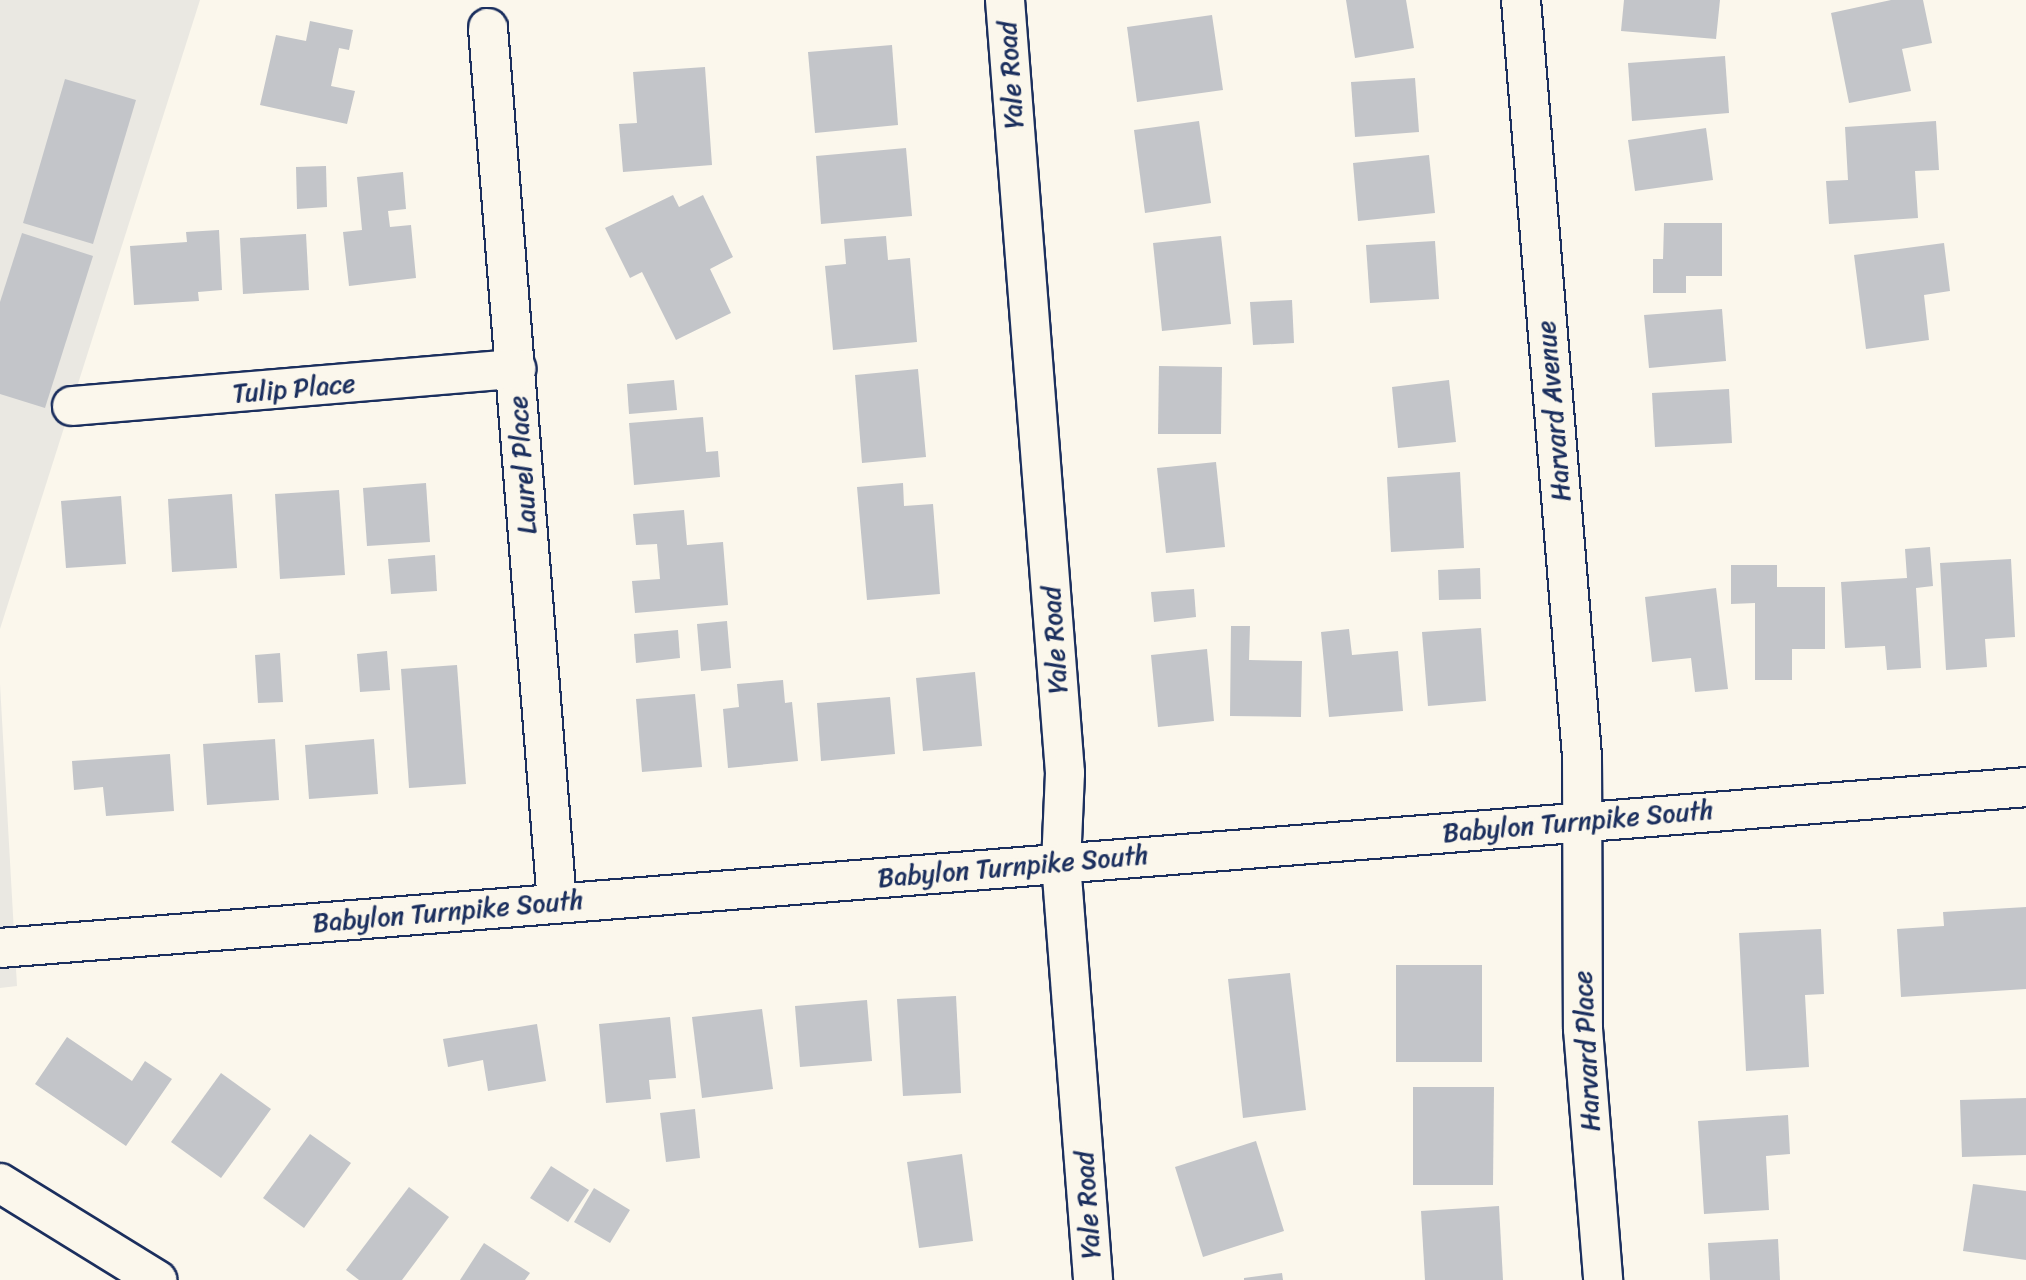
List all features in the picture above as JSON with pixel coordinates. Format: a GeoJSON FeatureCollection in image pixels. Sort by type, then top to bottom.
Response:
{"type":"FeatureCollection","features":[{"type":"Feature","properties":{"kind":"street","name":"Yale Road"},"geometry":{"type":"LineString","coordinates":[[1005,0],[1065,774],[1061,863],[1093,1280]]}},
{"type":"Feature","properties":{"kind":"street","name":"Harvard Avenue"},"geometry":{"type":"LineString","coordinates":[[1521,0],[1582,756],[1579,822]]}},
{"type":"Feature","properties":{"kind":"street","name":"Laurel Place"},"geometry":{"type":"LineString","coordinates":[[488,28],[557,903]]}},
{"type":"Feature","properties":{"kind":"street","name":"Tulip Place"},"geometry":{"type":"LineString","coordinates":[[72,406],[516,369]]}},
{"type":"Feature","properties":{"kind":"street","name":"Babylon Turnpike South"},"geometry":{"type":"LineString","coordinates":[[0,948],[2026,787]]}},
{"type":"Feature","properties":{"kind":"street","name":"Harvard Place"},"geometry":{"type":"LineString","coordinates":[[1579,822],[1583,1029],[1603,1280]]}},
{"type":"Feature","properties":{"kind":"street"},"geometry":{"type":"LineString","coordinates":[[0,1183],[157,1280]]}},
{"type":"Feature","properties":{"kind":"shaded area"},"geometry":{"type":"Polygon","coordinates":[[[0,0],[200,0],[0,629],[0,0]]]}},
{"type":"Feature","properties":{"kind":"shaded area"},"geometry":{"type":"Polygon","coordinates":[[[0,684],[17,986],[0,988],[0,684]]]}},
{"type":"Feature","properties":{"kind":"building"},"geometry":{"type":"Polygon","coordinates":[[[1346,0],[1406,0],[1414,48],[1355,58],[1346,0]]]}},
{"type":"Feature","properties":{"kind":"building"},"geometry":{"type":"Polygon","coordinates":[[[1624,0],[1720,0],[1716,39],[1621,31],[1624,0]]]}},
{"type":"Feature","properties":{"kind":"building"},"geometry":{"type":"Polygon","coordinates":[[[1891,0],[1923,0],[1932,43],[1902,49],[1911,91],[1849,103],[1831,13],[1891,0]]]}},
{"type":"Feature","properties":{"kind":"building"},"geometry":{"type":"Polygon","coordinates":[[[1212,15],[1223,90],[1137,102],[1127,27],[1212,15]]]}},
{"type":"Feature","properties":{"kind":"building"},"geometry":{"type":"Polygon","coordinates":[[[310,21],[353,30],[349,50],[339,48],[331,86],[355,91],[347,124],[260,105],[276,35],[306,41],[310,21]]]}},
{"type":"Feature","properties":{"kind":"building"},"geometry":{"type":"Polygon","coordinates":[[[892,45],[898,125],[815,133],[808,52],[892,45]]]}},
{"type":"Feature","properties":{"kind":"building"},"geometry":{"type":"Polygon","coordinates":[[[1725,56],[1729,113],[1632,121],[1628,63],[1725,56]]]}},
{"type":"Feature","properties":{"kind":"building"},"geometry":{"type":"Polygon","coordinates":[[[705,67],[712,165],[623,172],[619,124],[637,123],[633,72],[705,67]]]}},
{"type":"Feature","properties":{"kind":"building"},"geometry":{"type":"Polygon","coordinates":[[[1415,78],[1419,132],[1355,137],[1351,82],[1415,78]]]}},
{"type":"Feature","properties":{"kind":"building"},"geometry":{"type":"Polygon","coordinates":[[[65,79],[136,100],[93,244],[23,223],[65,79]]]}},
{"type":"Feature","properties":{"kind":"building"},"geometry":{"type":"Polygon","coordinates":[[[1199,121],[1211,203],[1145,213],[1134,130],[1199,121]]]}},
{"type":"Feature","properties":{"kind":"building"},"geometry":{"type":"Polygon","coordinates":[[[1936,121],[1939,170],[1915,171],[1918,218],[1829,224],[1826,181],[1848,180],[1845,127],[1936,121]]]}},
{"type":"Feature","properties":{"kind":"building"},"geometry":{"type":"Polygon","coordinates":[[[1706,128],[1713,180],[1635,191],[1628,140],[1706,128]]]}},
{"type":"Feature","properties":{"kind":"building"},"geometry":{"type":"Polygon","coordinates":[[[906,148],[912,216],[821,224],[816,156],[906,148]]]}},
{"type":"Feature","properties":{"kind":"building"},"geometry":{"type":"Polygon","coordinates":[[[1429,155],[1435,213],[1358,221],[1353,163],[1429,155]]]}},
{"type":"Feature","properties":{"kind":"building"},"geometry":{"type":"Polygon","coordinates":[[[326,166],[327,207],[297,209],[296,167],[326,166]]]}},
{"type":"Feature","properties":{"kind":"building"},"geometry":{"type":"Polygon","coordinates":[[[403,172],[406,209],[388,211],[390,227],[411,225],[416,278],[349,286],[343,232],[362,230],[357,177],[403,172]]]}},
{"type":"Feature","properties":{"kind":"building"},"geometry":{"type":"Polygon","coordinates":[[[673,195],[679,207],[703,195],[733,257],[710,269],[731,313],[676,340],[642,272],[630,278],[605,228],[673,195]]]}},
{"type":"Feature","properties":{"kind":"building"},"geometry":{"type":"Polygon","coordinates":[[[1664,223],[1722,223],[1722,276],[1686,276],[1686,293],[1653,293],[1653,259],[1663,259],[1664,223]]]}},
{"type":"Feature","properties":{"kind":"building"},"geometry":{"type":"Polygon","coordinates":[[[219,230],[222,290],[198,292],[199,301],[134,305],[130,246],[187,242],[186,232],[219,230]]]}},
{"type":"Feature","properties":{"kind":"building"},"geometry":{"type":"Polygon","coordinates":[[[22,233],[93,256],[45,408],[0,394],[0,302],[22,233]]]}},
{"type":"Feature","properties":{"kind":"building"},"geometry":{"type":"Polygon","coordinates":[[[306,234],[309,290],[243,294],[240,238],[306,234]]]}},
{"type":"Feature","properties":{"kind":"building"},"geometry":{"type":"Polygon","coordinates":[[[886,236],[888,260],[910,258],[917,342],[833,350],[825,266],[846,264],[844,239],[886,236]]]}},
{"type":"Feature","properties":{"kind":"building"},"geometry":{"type":"Polygon","coordinates":[[[1221,236],[1231,324],[1162,331],[1153,243],[1221,236]]]}},
{"type":"Feature","properties":{"kind":"building"},"geometry":{"type":"Polygon","coordinates":[[[1435,241],[1439,299],[1370,303],[1366,245],[1435,241]]]}},
{"type":"Feature","properties":{"kind":"building"},"geometry":{"type":"Polygon","coordinates":[[[1944,243],[1950,291],[1924,295],[1929,340],[1866,349],[1854,255],[1944,243]]]}},
{"type":"Feature","properties":{"kind":"building"},"geometry":{"type":"Polygon","coordinates":[[[1292,300],[1294,343],[1253,345],[1250,302],[1292,300]]]}},
{"type":"Feature","properties":{"kind":"building"},"geometry":{"type":"Polygon","coordinates":[[[1722,309],[1726,361],[1649,368],[1644,315],[1722,309]]]}},
{"type":"Feature","properties":{"kind":"building"},"geometry":{"type":"Polygon","coordinates":[[[1159,366],[1222,367],[1221,434],[1158,434],[1159,366]]]}},
{"type":"Feature","properties":{"kind":"building"},"geometry":{"type":"Polygon","coordinates":[[[918,369],[926,457],[862,463],[855,375],[918,369]]]}},
{"type":"Feature","properties":{"kind":"building"},"geometry":{"type":"Polygon","coordinates":[[[674,380],[677,410],[629,414],[627,384],[674,380]]]}},
{"type":"Feature","properties":{"kind":"building"},"geometry":{"type":"Polygon","coordinates":[[[1449,380],[1456,442],[1398,448],[1392,387],[1449,380]]]}},
{"type":"Feature","properties":{"kind":"building"},"geometry":{"type":"Polygon","coordinates":[[[1729,389],[1732,443],[1655,447],[1652,393],[1729,389]]]}},
{"type":"Feature","properties":{"kind":"building"},"geometry":{"type":"Polygon","coordinates":[[[703,417],[706,452],[718,451],[720,477],[634,485],[629,423],[703,417]]]}},
{"type":"Feature","properties":{"kind":"building"},"geometry":{"type":"Polygon","coordinates":[[[1216,462],[1225,547],[1166,553],[1157,468],[1216,462]]]}},
{"type":"Feature","properties":{"kind":"building"},"geometry":{"type":"Polygon","coordinates":[[[1460,472],[1464,548],[1391,552],[1387,477],[1460,472]]]}},
{"type":"Feature","properties":{"kind":"building"},"geometry":{"type":"Polygon","coordinates":[[[426,483],[430,542],[367,546],[363,488],[426,483]]]}},
{"type":"Feature","properties":{"kind":"building"},"geometry":{"type":"Polygon","coordinates":[[[903,483],[904,506],[933,504],[940,594],[867,600],[857,487],[903,483]]]}},
{"type":"Feature","properties":{"kind":"building"},"geometry":{"type":"Polygon","coordinates":[[[339,490],[345,575],[280,579],[275,494],[339,490]]]}},
{"type":"Feature","properties":{"kind":"building"},"geometry":{"type":"Polygon","coordinates":[[[232,494],[237,568],[172,572],[168,499],[232,494]]]}},
{"type":"Feature","properties":{"kind":"building"},"geometry":{"type":"Polygon","coordinates":[[[121,496],[126,564],[66,568],[61,501],[121,496]]]}},
{"type":"Feature","properties":{"kind":"building"},"geometry":{"type":"Polygon","coordinates":[[[684,510],[687,545],[723,542],[728,605],[635,613],[632,581],[660,579],[657,544],[636,545],[633,514],[684,510]]]}},
{"type":"Feature","properties":{"kind":"building"},"geometry":{"type":"Polygon","coordinates":[[[1930,547],[1933,586],[1916,588],[1921,668],[1887,670],[1885,646],[1845,648],[1841,582],[1907,578],[1905,549],[1930,547]]]}},
{"type":"Feature","properties":{"kind":"building"},"geometry":{"type":"Polygon","coordinates":[[[435,555],[437,591],[391,594],[388,559],[435,555]]]}},
{"type":"Feature","properties":{"kind":"building"},"geometry":{"type":"Polygon","coordinates":[[[2011,559],[2015,637],[1985,639],[1987,667],[1946,670],[1940,563],[2011,559]]]}},
{"type":"Feature","properties":{"kind":"building"},"geometry":{"type":"Polygon","coordinates":[[[1731,565],[1777,565],[1777,587],[1825,587],[1825,649],[1792,649],[1792,680],[1755,680],[1755,603],[1731,604],[1731,565]]]}},
{"type":"Feature","properties":{"kind":"building"},"geometry":{"type":"Polygon","coordinates":[[[1480,568],[1481,599],[1439,600],[1438,570],[1480,568]]]}},
{"type":"Feature","properties":{"kind":"building"},"geometry":{"type":"Polygon","coordinates":[[[1716,588],[1728,689],[1695,692],[1691,658],[1652,662],[1645,597],[1716,588]]]}},
{"type":"Feature","properties":{"kind":"building"},"geometry":{"type":"Polygon","coordinates":[[[1194,589],[1196,617],[1154,622],[1151,592],[1194,589]]]}},
{"type":"Feature","properties":{"kind":"building"},"geometry":{"type":"Polygon","coordinates":[[[727,621],[731,668],[701,671],[697,624],[727,621]]]}},
{"type":"Feature","properties":{"kind":"building"},"geometry":{"type":"Polygon","coordinates":[[[1231,626],[1250,626],[1249,660],[1302,661],[1301,717],[1230,716],[1231,626]]]}},
{"type":"Feature","properties":{"kind":"building"},"geometry":{"type":"Polygon","coordinates":[[[1481,628],[1486,701],[1428,706],[1422,632],[1481,628]]]}},
{"type":"Feature","properties":{"kind":"building"},"geometry":{"type":"Polygon","coordinates":[[[1349,629],[1352,655],[1398,651],[1403,711],[1329,717],[1321,632],[1349,629]]]}},
{"type":"Feature","properties":{"kind":"building"},"geometry":{"type":"Polygon","coordinates":[[[678,630],[680,658],[636,663],[634,634],[678,630]]]}},
{"type":"Feature","properties":{"kind":"building"},"geometry":{"type":"Polygon","coordinates":[[[1207,649],[1214,721],[1158,727],[1151,655],[1207,649]]]}},
{"type":"Feature","properties":{"kind":"building"},"geometry":{"type":"Polygon","coordinates":[[[387,651],[390,690],[360,692],[357,654],[387,651]]]}},
{"type":"Feature","properties":{"kind":"building"},"geometry":{"type":"Polygon","coordinates":[[[280,653],[283,702],[258,703],[255,655],[280,653]]]}},
{"type":"Feature","properties":{"kind":"building"},"geometry":{"type":"Polygon","coordinates":[[[457,665],[466,784],[409,788],[401,669],[457,665]]]}},
{"type":"Feature","properties":{"kind":"building"},"geometry":{"type":"Polygon","coordinates":[[[975,672],[982,746],[923,751],[916,678],[975,672]]]}},
{"type":"Feature","properties":{"kind":"building"},"geometry":{"type":"Polygon","coordinates":[[[783,680],[785,703],[792,702],[798,761],[728,768],[723,709],[739,707],[737,684],[783,680]]]}},
{"type":"Feature","properties":{"kind":"building"},"geometry":{"type":"Polygon","coordinates":[[[695,694],[702,767],[642,772],[636,699],[695,694]]]}},
{"type":"Feature","properties":{"kind":"building"},"geometry":{"type":"Polygon","coordinates":[[[890,697],[895,754],[821,761],[817,703],[890,697]]]}},
{"type":"Feature","properties":{"kind":"building"},"geometry":{"type":"Polygon","coordinates":[[[275,739],[279,800],[207,805],[203,744],[275,739]]]}},
{"type":"Feature","properties":{"kind":"building"},"geometry":{"type":"Polygon","coordinates":[[[374,739],[378,794],[309,799],[305,745],[374,739]]]}},
{"type":"Feature","properties":{"kind":"building"},"geometry":{"type":"Polygon","coordinates":[[[170,754],[174,811],[106,816],[103,787],[74,790],[72,761],[170,754]]]}},
{"type":"Feature","properties":{"kind":"building"},"geometry":{"type":"Polygon","coordinates":[[[2026,907],[2026,989],[1901,997],[1897,929],[1944,926],[1943,912],[2026,907]]]}},
{"type":"Feature","properties":{"kind":"building"},"geometry":{"type":"Polygon","coordinates":[[[1821,929],[1824,994],[1805,995],[1809,1067],[1746,1071],[1739,933],[1821,929]]]}},
{"type":"Feature","properties":{"kind":"building"},"geometry":{"type":"Polygon","coordinates":[[[1396,965],[1482,965],[1482,1062],[1396,1062],[1396,965]]]}},
{"type":"Feature","properties":{"kind":"building"},"geometry":{"type":"Polygon","coordinates":[[[1290,973],[1306,1110],[1243,1118],[1228,979],[1290,973]]]}},
{"type":"Feature","properties":{"kind":"building"},"geometry":{"type":"Polygon","coordinates":[[[956,996],[961,1093],[903,1096],[897,999],[956,996]]]}},
{"type":"Feature","properties":{"kind":"building"},"geometry":{"type":"Polygon","coordinates":[[[867,1000],[872,1061],[800,1067],[795,1006],[867,1000]]]}},
{"type":"Feature","properties":{"kind":"building"},"geometry":{"type":"Polygon","coordinates":[[[762,1009],[773,1089],[702,1098],[692,1017],[762,1009]]]}},
{"type":"Feature","properties":{"kind":"building"},"geometry":{"type":"Polygon","coordinates":[[[670,1017],[676,1078],[649,1080],[651,1099],[606,1103],[599,1024],[670,1017]]]}},
{"type":"Feature","properties":{"kind":"building"},"geometry":{"type":"Polygon","coordinates":[[[537,1024],[546,1081],[488,1091],[483,1060],[448,1067],[443,1039],[537,1024]]]}},
{"type":"Feature","properties":{"kind":"building"},"geometry":{"type":"Polygon","coordinates":[[[67,1037],[132,1081],[145,1061],[172,1079],[126,1146],[35,1084],[67,1037]]]}},
{"type":"Feature","properties":{"kind":"building"},"geometry":{"type":"Polygon","coordinates":[[[221,1073],[271,1109],[221,1178],[171,1142],[221,1073]]]}},
{"type":"Feature","properties":{"kind":"building"},"geometry":{"type":"Polygon","coordinates":[[[1413,1087],[1494,1087],[1493,1185],[1413,1185],[1413,1087]]]}},
{"type":"Feature","properties":{"kind":"building"},"geometry":{"type":"Polygon","coordinates":[[[2026,1098],[2026,1155],[1962,1157],[1960,1100],[2026,1098]]]}},
{"type":"Feature","properties":{"kind":"building"},"geometry":{"type":"Polygon","coordinates":[[[695,1109],[700,1158],[666,1162],[660,1113],[695,1109]]]}},
{"type":"Feature","properties":{"kind":"building"},"geometry":{"type":"Polygon","coordinates":[[[1788,1115],[1790,1154],[1766,1156],[1769,1210],[1704,1214],[1698,1121],[1788,1115]]]}},
{"type":"Feature","properties":{"kind":"building"},"geometry":{"type":"Polygon","coordinates":[[[310,1134],[351,1163],[304,1228],[263,1198],[310,1134]]]}},
{"type":"Feature","properties":{"kind":"building"},"geometry":{"type":"Polygon","coordinates":[[[1256,1141],[1284,1231],[1203,1257],[1175,1167],[1256,1141]]]}},
{"type":"Feature","properties":{"kind":"building"},"geometry":{"type":"Polygon","coordinates":[[[962,1154],[973,1241],[919,1248],[907,1162],[962,1154]]]}},
{"type":"Feature","properties":{"kind":"building"},"geometry":{"type":"Polygon","coordinates":[[[551,1166],[589,1190],[568,1222],[530,1198],[551,1166]]]}},
{"type":"Feature","properties":{"kind":"building"},"geometry":{"type":"Polygon","coordinates":[[[1973,1184],[2026,1191],[2026,1260],[1963,1251],[1973,1184]]]}},
{"type":"Feature","properties":{"kind":"building"},"geometry":{"type":"Polygon","coordinates":[[[409,1187],[449,1217],[402,1280],[359,1280],[346,1270],[409,1187]]]}},
{"type":"Feature","properties":{"kind":"building"},"geometry":{"type":"Polygon","coordinates":[[[594,1188],[630,1210],[610,1243],[574,1222],[594,1188]]]}},
{"type":"Feature","properties":{"kind":"building"},"geometry":{"type":"Polygon","coordinates":[[[1499,1206],[1503,1280],[1425,1280],[1421,1211],[1499,1206]]]}},
{"type":"Feature","properties":{"kind":"building"},"geometry":{"type":"Polygon","coordinates":[[[1778,1239],[1780,1280],[1710,1280],[1708,1243],[1778,1239]]]}},
{"type":"Feature","properties":{"kind":"building"},"geometry":{"type":"Polygon","coordinates":[[[484,1243],[530,1273],[525,1280],[460,1280],[484,1243]]]}},
{"type":"Feature","properties":{"kind":"building"},"geometry":{"type":"Polygon","coordinates":[[[1282,1273],[1283,1280],[1244,1280],[1244,1278],[1282,1273]]]}}]}
